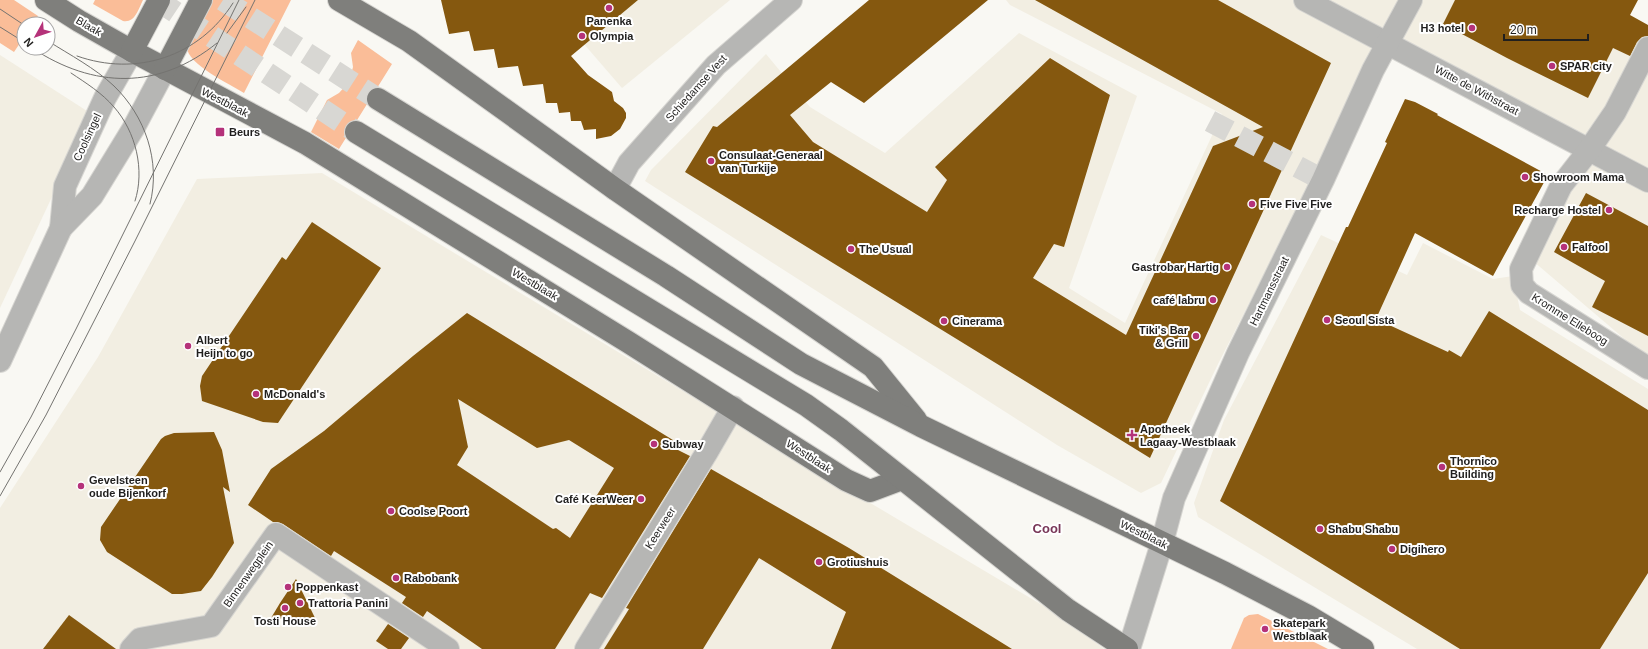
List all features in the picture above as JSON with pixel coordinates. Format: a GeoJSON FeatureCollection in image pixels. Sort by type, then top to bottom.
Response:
{"type":"FeatureCollection","features":[{"type":"Feature","properties":{"kind":"main road","name":"Blaak"},"geometry":{"type":"LineString","coordinates":[[46,0],[79,21],[165,70]]}},
{"type":"Feature","properties":{"kind":"main road"},"geometry":{"type":"LineString","coordinates":[[132,51],[159,0]]}},
{"type":"Feature","properties":{"kind":"main road"},"geometry":{"type":"LineString","coordinates":[[165,70],[201,0]]}},
{"type":"Feature","properties":{"kind":"main road","name":"Westblaak"},"geometry":{"type":"LineString","coordinates":[[339,0],[409,41],[615,189],[873,367],[921,426]]}},
{"type":"Feature","properties":{"kind":"main road","name":"Westblaak"},"geometry":{"type":"LineString","coordinates":[[165,70],[305,143],[733,407],[846,480],[870,491],[902,480]]}},
{"type":"Feature","properties":{"kind":"main road","name":"Westblaak"},"geometry":{"type":"LineString","coordinates":[[378,99],[666,276],[801,364],[921,426],[1225,573],[1308,616],[1363,649]]}},
{"type":"Feature","properties":{"kind":"main road"},"geometry":{"type":"LineString","coordinates":[[356,132],[806,405],[841,430],[902,480],[1068,610],[1128,649]]}},
{"type":"Feature","properties":{"kind":"street","name":"Schiedamse Vest"},"geometry":{"type":"LineString","coordinates":[[615,189],[629,163],[716,65],[791,0]]}},
{"type":"Feature","properties":{"kind":"street","name":"Witte de Withstraat"},"geometry":{"type":"LineString","coordinates":[[1305,0],[1648,181]]}},
{"type":"Feature","properties":{"kind":"street","name":"Hartmansstraat"},"geometry":{"type":"LineString","coordinates":[[1128,649],[1162,543],[1174,498],[1238,353],[1323,180],[1373,70],[1388,45],[1411,0]]}},
{"type":"Feature","properties":{"kind":"street"},"geometry":{"type":"LineString","coordinates":[[1589,150],[1615,112],[1648,48]]}},
{"type":"Feature","properties":{"kind":"street","name":"Coolsingel"},"geometry":{"type":"LineString","coordinates":[[61,228],[64,186],[102,104],[132,51]]}},
{"type":"Feature","properties":{"kind":"street","name":"Coolsingel"},"geometry":{"type":"LineString","coordinates":[[0,361],[61,228],[92,196],[133,130],[165,70]]}},
{"type":"Feature","properties":{"kind":"street","name":"Kromme Elleboog"},"geometry":{"type":"LineString","coordinates":[[1589,150],[1561,186],[1523,264],[1521,275],[1522,285],[1529,293],[1648,368]]}},
{"type":"Feature","properties":{"kind":"street","name":"Keerweer"},"geometry":{"type":"LineString","coordinates":[[586,649],[733,407]]}},
{"type":"Feature","properties":{"kind":"street","name":"Binnenwegplein"},"geometry":{"type":"LineString","coordinates":[[135,644],[211,626],[276,534],[448,649]]}},
{"type":"Feature","properties":{"kind":"shaded area"},"geometry":{"type":"Polygon","coordinates":[[[0,0],[14,0],[38,16],[16,16],[16,49],[14,52],[0,43],[0,0]]]}},
{"type":"Feature","properties":{"kind":"shaded area"},"geometry":{"type":"Polygon","coordinates":[[[95,0],[143,0],[136,15],[130,20],[123,21],[93,4],[95,0]]]}},
{"type":"Feature","properties":{"kind":"shaded area"},"geometry":{"type":"Polygon","coordinates":[[[208,0],[291,0],[244,93],[200,66],[188,52],[188,41],[208,0]]]}},
{"type":"Feature","properties":{"kind":"shaded area"},"geometry":{"type":"Polygon","coordinates":[[[546,0],[730,0],[622,88],[546,0]]]}},
{"type":"Feature","properties":{"kind":"shaded area"},"geometry":{"type":"Polygon","coordinates":[[[1006,0],[1567,0],[1648,33],[1648,359],[1533,261],[1598,142],[1381,27],[1308,188],[1218,364],[1161,483],[1141,493],[1057,445],[645,181],[651,170],[766,54],[810,107],[885,153],[1019,33],[1137,96],[1069,288],[1125,323],[1222,114],[1010,5],[1006,0]]]}},
{"type":"Feature","properties":{"kind":"shaded area"},"geometry":{"type":"Polygon","coordinates":[[[358,40],[392,64],[339,149],[311,132],[327,100],[339,93],[349,82],[353,67],[351,53],[358,40]]]}},
{"type":"Feature","properties":{"kind":"shaded area"},"geometry":{"type":"Polygon","coordinates":[[[0,55],[87,111],[58,184],[0,308],[0,55]]]}},
{"type":"Feature","properties":{"kind":"shaded area"},"geometry":{"type":"Polygon","coordinates":[[[322,173],[734,422],[1059,615],[1104,649],[0,649],[0,508],[98,357],[197,179],[322,173]]]}},
{"type":"Feature","properties":{"kind":"shaded area","name":"Thornico Building"},"geometry":{"type":"Polygon","coordinates":[[[1321,235],[1407,275],[1423,243],[1493,279],[1513,276],[1520,310],[1648,389],[1648,649],[1417,649],[1198,517],[1194,503],[1224,420],[1321,235]]]}},
{"type":"Feature","properties":{"kind":"shaded area","name":"Skatepark Westblaak"},"geometry":{"type":"Polygon","coordinates":[[[1258,614],[1328,649],[1231,649],[1244,618],[1249,615],[1258,614]]]}},
{"type":"Feature","properties":{"kind":"building"},"geometry":{"type":"Polygon","coordinates":[[[441,0],[638,0],[571,56],[588,75],[612,92],[614,101],[623,108],[626,113],[626,118],[620,129],[611,136],[596,139],[596,129],[584,130],[581,121],[571,121],[570,112],[559,113],[557,103],[546,103],[543,84],[523,86],[518,66],[498,68],[494,49],[474,51],[469,31],[449,34],[441,0]]]}},
{"type":"Feature","properties":{"kind":"building"},"geometry":{"type":"Polygon","coordinates":[[[869,0],[988,0],[864,103],[831,82],[790,115],[813,142],[927,212],[947,180],[935,167],[1050,58],[1110,95],[1064,247],[1054,244],[1033,278],[1126,335],[1213,146],[1263,127],[1035,0],[1218,0],[1331,63],[1150,458],[685,172],[713,126],[717,127],[869,0]]]}},
{"type":"Feature","properties":{"kind":"building"},"geometry":{"type":"Polygon","coordinates":[[[1455,0],[1638,0],[1630,15],[1648,25],[1648,36],[1642,37],[1637,42],[1630,56],[1613,48],[1588,98],[1443,24],[1455,0]]]}},
{"type":"Feature","properties":{"kind":"building","name":"Thornico Building"},"geometry":{"type":"Polygon","coordinates":[[[1405,99],[1415,102],[1438,114],[1437,115],[1548,175],[1493,276],[1415,233],[1376,319],[1448,352],[1449,350],[1461,357],[1489,311],[1648,410],[1648,573],[1600,649],[1460,649],[1220,501],[1346,227],[1348,227],[1387,143],[1385,142],[1405,99]]]}},
{"type":"Feature","properties":{"kind":"building"},"geometry":{"type":"Polygon","coordinates":[[[1586,193],[1648,226],[1648,336],[1592,307],[1605,281],[1554,252],[1586,193]]]}},
{"type":"Feature","properties":{"kind":"building"},"geometry":{"type":"Polygon","coordinates":[[[312,222],[381,268],[278,423],[263,422],[202,401],[200,386],[202,376],[282,257],[286,260],[312,222]]]}},
{"type":"Feature","properties":{"kind":"building"},"geometry":{"type":"Polygon","coordinates":[[[467,313],[681,445],[678,450],[690,456],[602,598],[590,593],[555,649],[482,649],[427,611],[423,617],[402,603],[406,597],[334,551],[331,556],[283,524],[273,522],[248,505],[271,469],[324,431],[413,356],[467,313]],[[458,399],[468,447],[457,465],[553,529],[556,528],[570,538],[614,468],[569,440],[537,448],[458,399]]]}},
{"type":"Feature","properties":{"kind":"building"},"geometry":{"type":"Polygon","coordinates":[[[214,432],[222,450],[230,492],[223,487],[234,543],[201,591],[172,594],[107,552],[100,540],[101,527],[161,439],[174,433],[214,432]]]}},
{"type":"Feature","properties":{"kind":"building","name":"Grotiushuis"},"geometry":{"type":"Polygon","coordinates":[[[711,469],[849,548],[1012,649],[831,649],[846,612],[759,558],[703,649],[604,649],[629,609],[626,608],[711,469]]]}},
{"type":"Feature","properties":{"kind":"building"},"geometry":{"type":"Polygon","coordinates":[[[296,579],[316,620],[271,618],[280,603],[296,579]]]}},
{"type":"Feature","properties":{"kind":"building"},"geometry":{"type":"Polygon","coordinates":[[[69,615],[116,649],[43,649],[69,615]]]}},
{"type":"Feature","properties":{"kind":"building"},"geometry":{"type":"Polygon","coordinates":[[[388,624],[409,638],[401,649],[388,649],[376,641],[388,624]]]}},
{"type":"Feature","properties":{"kind":"tunnel"},"geometry":{"type":"LineString","coordinates":[[157,0],[356,132]]}},
{"type":"Feature","properties":{"kind":"tunnel"},"geometry":{"type":"LineString","coordinates":[[223,0],[378,99]]}},
{"type":"Feature","properties":{"kind":"tunnel"},"geometry":{"type":"LineString","coordinates":[[1210,121],[1323,180]]}},
{"type":"Feature","properties":{"kind":"tram line"},"geometry":{"type":"LineString","coordinates":[[0,472],[31,417],[76,329],[239,0]]}},
{"type":"Feature","properties":{"kind":"tram line"},"geometry":{"type":"LineString","coordinates":[[0,496],[46,415],[135,241],[255,0]]}},
{"type":"Feature","properties":{"kind":"tram line"},"geometry":{"type":"LineString","coordinates":[[77,56],[99,62],[121,64],[143,63],[164,58],[184,49],[203,37],[219,22],[233,3]]}},
{"type":"Feature","properties":{"kind":"tram line"},"geometry":{"type":"LineString","coordinates":[[227,33],[246,7]]}},
{"type":"Feature","properties":{"kind":"tram line"},"geometry":{"type":"LineString","coordinates":[[0,9],[16,20]]}},
{"type":"Feature","properties":{"kind":"tram line"},"geometry":{"type":"LineString","coordinates":[[0,27],[16,37]]}},
{"type":"Feature","properties":{"kind":"tram line"},"geometry":{"type":"LineString","coordinates":[[46,56],[79,71],[102,77],[126,78],[149,76],[172,69],[195,58],[217,43]]}},
{"type":"Feature","properties":{"kind":"tram line"},"geometry":{"type":"LineString","coordinates":[[56,46],[107,79],[125,98],[134,111],[142,125],[152,156],[153,188],[150,204]]}},
{"type":"Feature","properties":{"kind":"tram line"},"geometry":{"type":"LineString","coordinates":[[71,73],[94,88],[104,97],[122,117],[128,128],[133,140],[139,164],[138,189],[135,201]]}},
{"type":"Feature","properties":{"kind":"place","name":"Panenka"},"geometry":{"type":"Point","coordinates":[609,8]}},
{"type":"Feature","properties":{"kind":"place","name":"H3 hotel"},"geometry":{"type":"Point","coordinates":[1472,28]}},
{"type":"Feature","properties":{"kind":"place","name":"Olympia"},"geometry":{"type":"Point","coordinates":[582,36]}},
{"type":"Feature","properties":{"kind":"place","name":"SPAR city"},"geometry":{"type":"Point","coordinates":[1552,66]}},
{"type":"Feature","properties":{"kind":"place","name":"Beurs"},"geometry":{"type":"Point","coordinates":[220,132]}},
{"type":"Feature","properties":{"kind":"place","name":"Consulaat-Generaal van Turkije"},"geometry":{"type":"Point","coordinates":[711,161]}},
{"type":"Feature","properties":{"kind":"place","name":"Showroom Mama"},"geometry":{"type":"Point","coordinates":[1525,177]}},
{"type":"Feature","properties":{"kind":"place","name":"Five Five Five"},"geometry":{"type":"Point","coordinates":[1252,204]}},
{"type":"Feature","properties":{"kind":"place","name":"Recharge Hostel"},"geometry":{"type":"Point","coordinates":[1609,210]}},
{"type":"Feature","properties":{"kind":"place","name":"Falfool"},"geometry":{"type":"Point","coordinates":[1564,247]}},
{"type":"Feature","properties":{"kind":"place","name":"The Usual"},"geometry":{"type":"Point","coordinates":[851,249]}},
{"type":"Feature","properties":{"kind":"place","name":"Gastrobar Hartig"},"geometry":{"type":"Point","coordinates":[1227,267]}},
{"type":"Feature","properties":{"kind":"place","name":"café labru"},"geometry":{"type":"Point","coordinates":[1213,300]}},
{"type":"Feature","properties":{"kind":"place","name":"Seoul Sista"},"geometry":{"type":"Point","coordinates":[1327,320]}},
{"type":"Feature","properties":{"kind":"place","name":"Cinerama"},"geometry":{"type":"Point","coordinates":[944,321]}},
{"type":"Feature","properties":{"kind":"place","name":"Tiki's Bar & Grill"},"geometry":{"type":"Point","coordinates":[1196,336]}},
{"type":"Feature","properties":{"kind":"place","name":"Albert Heijn to go"},"geometry":{"type":"Point","coordinates":[188,346]}},
{"type":"Feature","properties":{"kind":"place","name":"McDonald's"},"geometry":{"type":"Point","coordinates":[256,394]}},
{"type":"Feature","properties":{"kind":"place","name":"Apotheek Lagaay-Westblaak"},"geometry":{"type":"Point","coordinates":[1132,435]}},
{"type":"Feature","properties":{"kind":"place","name":"Subway"},"geometry":{"type":"Point","coordinates":[654,444]}},
{"type":"Feature","properties":{"kind":"place","name":"Thornico Building"},"geometry":{"type":"Point","coordinates":[1442,467]}},
{"type":"Feature","properties":{"kind":"place","name":"Gevelsteen oude Bijenkorf"},"geometry":{"type":"Point","coordinates":[81,486]}},
{"type":"Feature","properties":{"kind":"place","name":"Café KeerWeer"},"geometry":{"type":"Point","coordinates":[641,499]}},
{"type":"Feature","properties":{"kind":"place","name":"Coolse Poort"},"geometry":{"type":"Point","coordinates":[391,511]}},
{"type":"Feature","properties":{"kind":"place","name":"Shabu Shabu"},"geometry":{"type":"Point","coordinates":[1320,529]}},
{"type":"Feature","properties":{"kind":"place","name":"Digihero"},"geometry":{"type":"Point","coordinates":[1392,549]}},
{"type":"Feature","properties":{"kind":"place","name":"Grotiushuis"},"geometry":{"type":"Point","coordinates":[819,562]}},
{"type":"Feature","properties":{"kind":"place","name":"Rabobank"},"geometry":{"type":"Point","coordinates":[396,578]}},
{"type":"Feature","properties":{"kind":"place","name":"Poppenkast"},"geometry":{"type":"Point","coordinates":[288,587]}},
{"type":"Feature","properties":{"kind":"place","name":"Trattoria Panini"},"geometry":{"type":"Point","coordinates":[300,603]}},
{"type":"Feature","properties":{"kind":"place","name":"Tosti House"},"geometry":{"type":"Point","coordinates":[285,608]}},
{"type":"Feature","properties":{"kind":"place","name":"Skatepark Westblaak"},"geometry":{"type":"Point","coordinates":[1265,629]}},
{"type":"Feature","properties":{"kind":"district","name":"Cool"},"geometry":{"type":"Point","coordinates":[1047,528]}}]}
